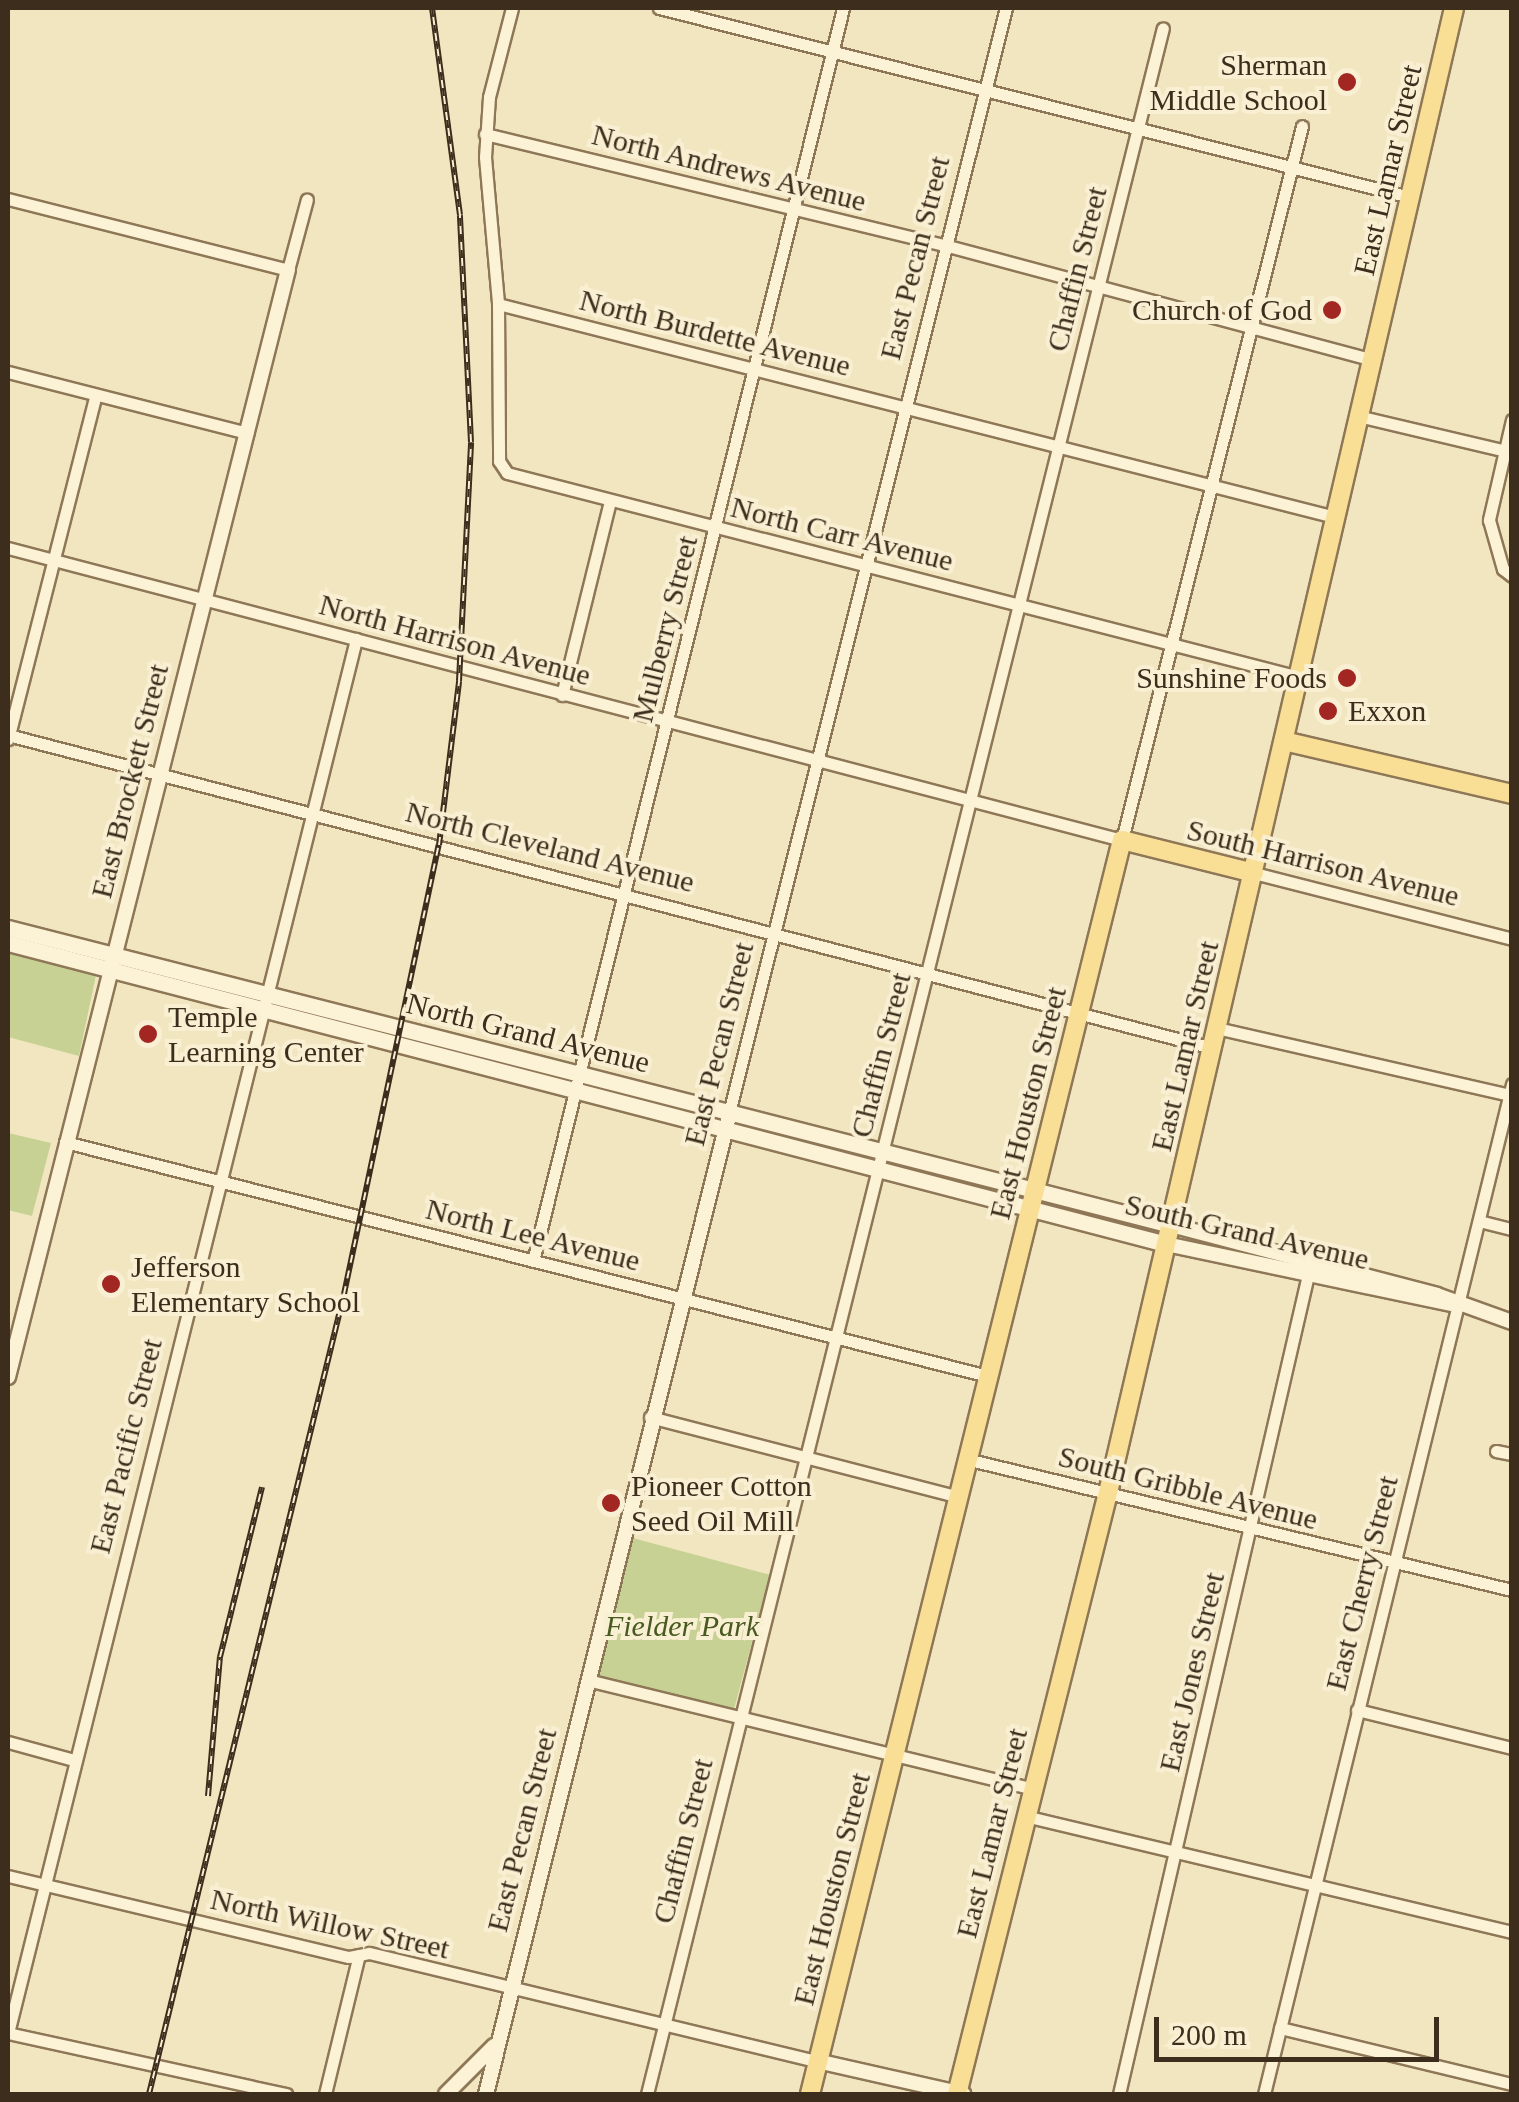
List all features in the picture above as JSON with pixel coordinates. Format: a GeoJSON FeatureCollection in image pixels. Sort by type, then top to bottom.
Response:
{"type":"FeatureCollection","features":[{"type":"Feature","properties":{"kind":"main road","name":"East Lamar Street"},"geometry":{"type":"LineString","coordinates":[[959,2094],[1030,1788],[1107,1497],[1454,8]]}},
{"type":"Feature","properties":{"kind":"main road"},"geometry":{"type":"LineString","coordinates":[[1284,741],[1512,794]]}},
{"type":"Feature","properties":{"kind":"main road"},"geometry":{"type":"LineString","coordinates":[[1217,864],[1244,858],[1264,830]]}},
{"type":"Feature","properties":{"kind":"main road","name":"South Harrison Avenue"},"geometry":{"type":"LineString","coordinates":[[1122,840],[1254,873]]}},
{"type":"Feature","properties":{"kind":"main road","name":"East Houston Street"},"geometry":{"type":"LineString","coordinates":[[810,2094],[1122,840]]}},
{"type":"Feature","properties":{"kind":"main road","name":"North Grand Avenue"},"geometry":{"type":"LineString","coordinates":[[8,928],[112,963]]}},
{"type":"Feature","properties":{"kind":"main road","name":"North Grand Avenue"},"geometry":{"type":"LineString","coordinates":[[8,943],[112,963],[265,1001],[1033,1199]]}},
{"type":"Feature","properties":{"kind":"main road","name":"South Grand Avenue"},"geometry":{"type":"LineString","coordinates":[[1033,1199],[1168,1234]]}},
{"type":"Feature","properties":{"kind":"street"},"geometry":{"type":"LineString","coordinates":[[498,304],[485,134],[512,8]]}},
{"type":"Feature","properties":{"kind":"street"},"geometry":{"type":"LineString","coordinates":[[660,8],[1410,197]]}},
{"type":"Feature","properties":{"kind":"street","name":"Mulberry Street"},"geometry":{"type":"LineString","coordinates":[[533,1261],[844,8]]}},
{"type":"Feature","properties":{"kind":"street","name":"East Pecan Street"},"geometry":{"type":"LineString","coordinates":[[486,2094],[650,1417],[776,931],[1006,8]]}},
{"type":"Feature","properties":{"kind":"street","name":"Chaffin Street"},"geometry":{"type":"LineString","coordinates":[[647,2094],[1163,28]]}},
{"type":"Feature","properties":{"kind":"street","name":"East Houston Street"},"geometry":{"type":"LineString","coordinates":[[1122,840],[1302,126]]}},
{"type":"Feature","properties":{"kind":"street","name":"North Andrews Avenue"},"geometry":{"type":"LineString","coordinates":[[485,134],[948,246],[1372,360]]}},
{"type":"Feature","properties":{"kind":"street"},"geometry":{"type":"LineString","coordinates":[[8,198],[288,270]]}},
{"type":"Feature","properties":{"kind":"street","name":"East Brockett Street"},"geometry":{"type":"LineString","coordinates":[[8,1377],[307,199]]}},
{"type":"Feature","properties":{"kind":"street","name":"North Burdette Avenue"},"geometry":{"type":"LineString","coordinates":[[498,304],[1335,517]]}},
{"type":"Feature","properties":{"kind":"street","name":"North Carr Avenue"},"geometry":{"type":"LineString","coordinates":[[498,304],[502,469],[610,502],[1299,677]]}},
{"type":"Feature","properties":{"kind":"street"},"geometry":{"type":"LineString","coordinates":[[8,372],[247,433]]}},
{"type":"Feature","properties":{"kind":"street"},"geometry":{"type":"LineString","coordinates":[[8,737],[96,395]]}},
{"type":"Feature","properties":{"kind":"street"},"geometry":{"type":"LineString","coordinates":[[1358,416],[1508,452]]}},
{"type":"Feature","properties":{"kind":"street"},"geometry":{"type":"LineString","coordinates":[[1512,420],[1490,520],[1503,569],[1512,576]]}},
{"type":"Feature","properties":{"kind":"street"},"geometry":{"type":"LineString","coordinates":[[562,695],[610,502]]}},
{"type":"Feature","properties":{"kind":"street","name":"North Harrison Avenue"},"geometry":{"type":"LineString","coordinates":[[8,548],[1122,840]]}},
{"type":"Feature","properties":{"kind":"street","name":"East Pacific Street"},"geometry":{"type":"LineString","coordinates":[[8,2033],[356,639]]}},
{"type":"Feature","properties":{"kind":"street","name":"North Cleveland Avenue"},"geometry":{"type":"LineString","coordinates":[[8,737],[928,970],[1212,1048]]}},
{"type":"Feature","properties":{"kind":"street","name":"South Harrison Avenue"},"geometry":{"type":"LineString","coordinates":[[1254,873],[1512,939]]}},
{"type":"Feature","properties":{"kind":"street"},"geometry":{"type":"LineString","coordinates":[[1217,1028],[1510,1090]]}},
{"type":"Feature","properties":{"kind":"street","name":"East Cherry Street"},"geometry":{"type":"LineString","coordinates":[[1264,2094],[1454,1305],[1479,1221],[1510,1090]]}},
{"type":"Feature","properties":{"kind":"street","name":"North Lee Avenue"},"geometry":{"type":"LineString","coordinates":[[66,1142],[988,1376]]}},
{"type":"Feature","properties":{"kind":"street"},"geometry":{"type":"LineString","coordinates":[[1479,1221],[1512,1229]]}},
{"type":"Feature","properties":{"kind":"street"},"geometry":{"type":"LineString","coordinates":[[1198,1251],[1202,1233]]}},
{"type":"Feature","properties":{"kind":"street","name":"South Grand Avenue"},"geometry":{"type":"LineString","coordinates":[[1168,1234],[1202,1233],[1512,1322]]}},
{"type":"Feature","properties":{"kind":"street","name":"South Grand Avenue"},"geometry":{"type":"LineString","coordinates":[[1168,1234],[1198,1251],[1310,1267]]}},
{"type":"Feature","properties":{"kind":"street","name":"East Jones Street"},"geometry":{"type":"LineString","coordinates":[[1119,2094],[1310,1267]]}},
{"type":"Feature","properties":{"kind":"street"},"geometry":{"type":"LineString","coordinates":[[650,1417],[959,1497]]}},
{"type":"Feature","properties":{"kind":"street"},"geometry":{"type":"LineString","coordinates":[[1496,1451],[1512,1454]]}},
{"type":"Feature","properties":{"kind":"street","name":"South Gribble Avenue"},"geometry":{"type":"LineString","coordinates":[[970,1460],[1107,1497],[1512,1590]]}},
{"type":"Feature","properties":{"kind":"street"},"geometry":{"type":"LineString","coordinates":[[587,1680],[892,1758],[1030,1788]]}},
{"type":"Feature","properties":{"kind":"street"},"geometry":{"type":"LineString","coordinates":[[1357,1710],[1512,1748]]}},
{"type":"Feature","properties":{"kind":"street"},"geometry":{"type":"LineString","coordinates":[[8,1742],[74,1760]]}},
{"type":"Feature","properties":{"kind":"street"},"geometry":{"type":"LineString","coordinates":[[1024,1816],[1512,1932]]}},
{"type":"Feature","properties":{"kind":"street","name":"North Willow Street"},"geometry":{"type":"LineString","coordinates":[[8,1876],[818,2061]]}},
{"type":"Feature","properties":{"kind":"street"},"geometry":{"type":"LineString","coordinates":[[325,2094],[359,1955]]}},
{"type":"Feature","properties":{"kind":"street"},"geometry":{"type":"LineString","coordinates":[[1280,2028],[1512,2084]]}},
{"type":"Feature","properties":{"kind":"street"},"geometry":{"type":"LineString","coordinates":[[8,2033],[286,2094]]}},
{"type":"Feature","properties":{"kind":"street"},"geometry":{"type":"LineString","coordinates":[[446,2094],[477,2070],[499,2040]]}},
{"type":"Feature","properties":{"kind":"street"},"geometry":{"type":"LineString","coordinates":[[818,2061],[959,2094]]}},
{"type":"Feature","properties":{"kind":"green space"},"geometry":{"type":"Polygon","coordinates":[[[8,951],[96,975],[79,1056],[8,1037],[8,951]]]}},
{"type":"Feature","properties":{"kind":"green space"},"geometry":{"type":"Polygon","coordinates":[[[8,1133],[51,1143],[32,1216],[8,1210],[8,1133]]]}},
{"type":"Feature","properties":{"kind":"green space","name":"Fielder Park"},"geometry":{"type":"Polygon","coordinates":[[[629,1537],[770,1575],[733,1714],[592,1676],[629,1537]]]}},
{"type":"Feature","properties":{"kind":"railway"},"geometry":{"type":"LineString","coordinates":[[149,2094],[344,1294],[439,845],[459,681],[471,442],[460,215],[432,8]]}},
{"type":"Feature","properties":{"kind":"railway"},"geometry":{"type":"LineString","coordinates":[[208,1796],[220,1657],[262,1487]]}},
{"type":"Feature","properties":{"kind":"place","name":"Sherman Middle School"},"geometry":{"type":"Point","coordinates":[1347,82]}},
{"type":"Feature","properties":{"kind":"place","name":"Church of God"},"geometry":{"type":"Point","coordinates":[1332,310]}},
{"type":"Feature","properties":{"kind":"place","name":"Sunshine Foods"},"geometry":{"type":"Point","coordinates":[1347,678]}},
{"type":"Feature","properties":{"kind":"place","name":"Exxon"},"geometry":{"type":"Point","coordinates":[1328,711]}},
{"type":"Feature","properties":{"kind":"place","name":"Temple Learning Center"},"geometry":{"type":"Point","coordinates":[148,1034]}},
{"type":"Feature","properties":{"kind":"place","name":"Jefferson Elementary School"},"geometry":{"type":"Point","coordinates":[111,1284]}},
{"type":"Feature","properties":{"kind":"place","name":"Pioneer Cotton Seed Oil Mill"},"geometry":{"type":"Point","coordinates":[611,1503]}}]}
